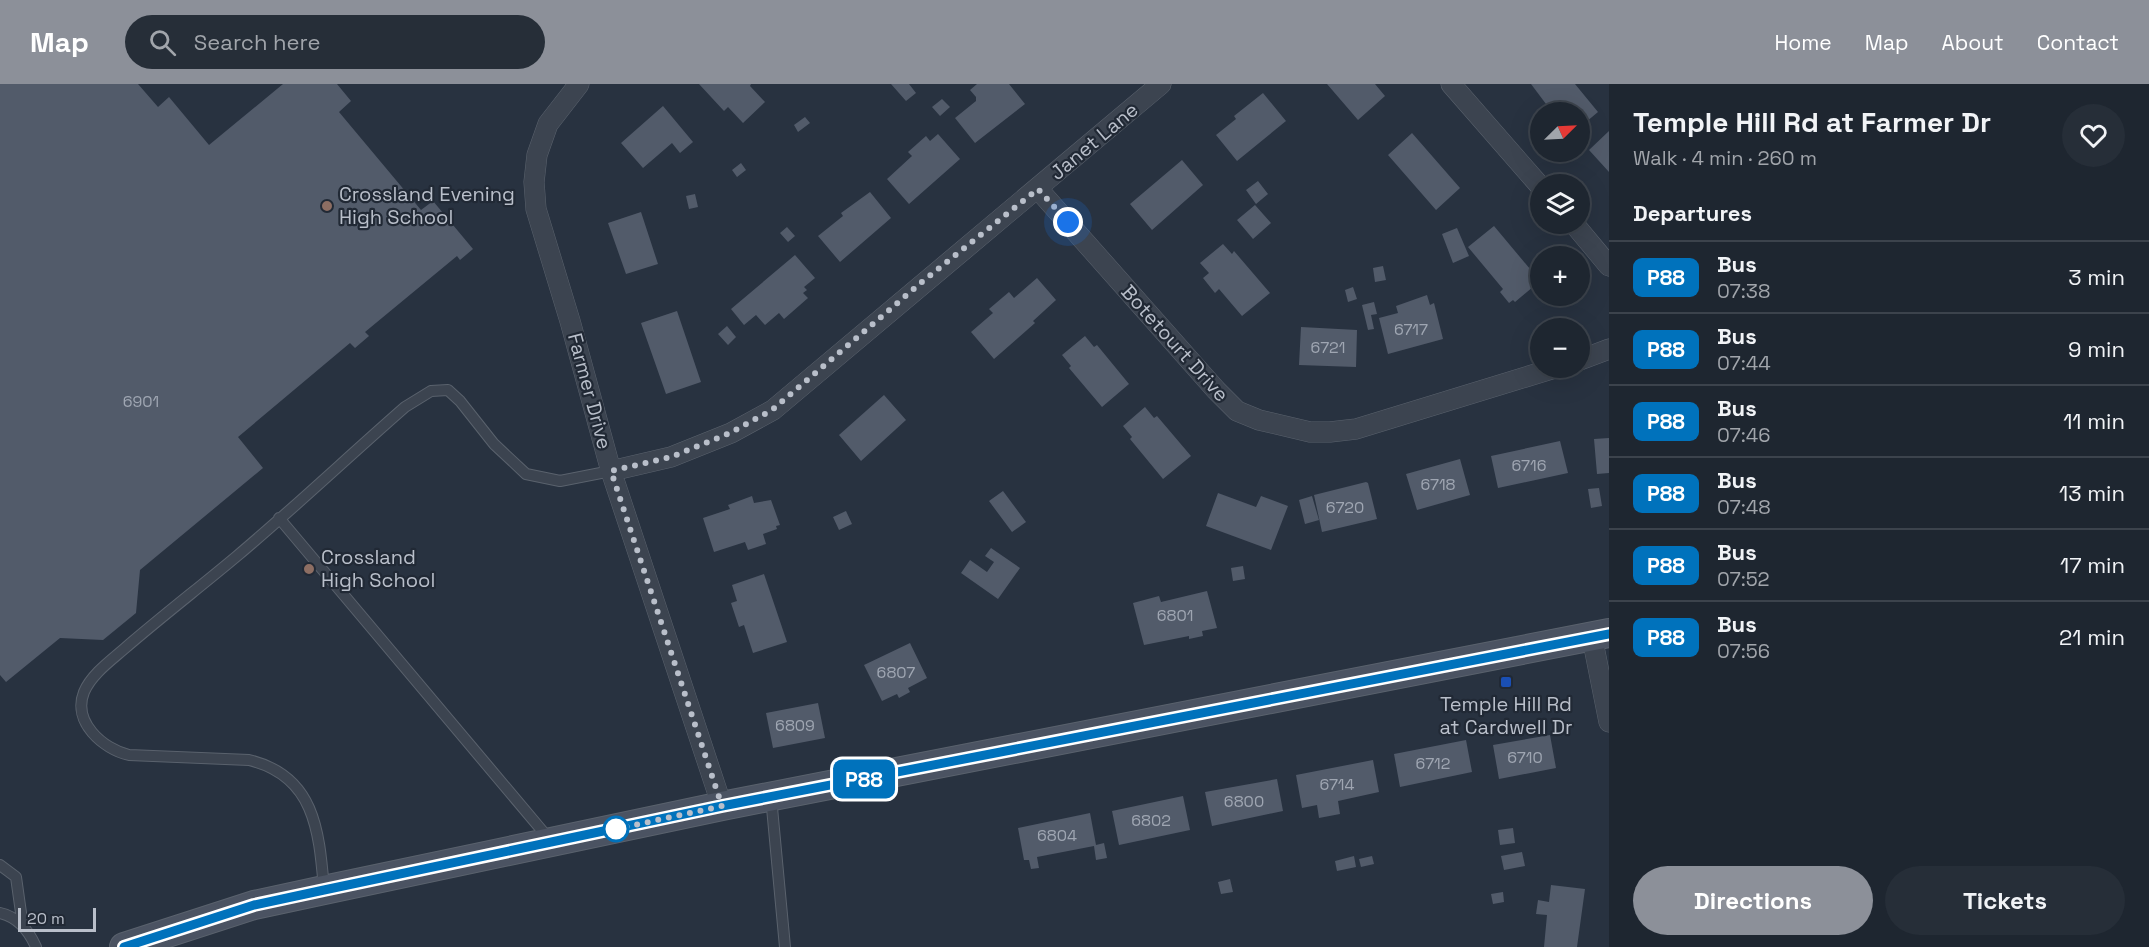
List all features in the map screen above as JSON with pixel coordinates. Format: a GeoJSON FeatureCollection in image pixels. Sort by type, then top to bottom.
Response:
{"type":"FeatureCollection","features":[{"type":"Feature","properties":{"kind":"main road"},"geometry":{"type":"LineString","coordinates":[[124,947],[254,905],[324,890],[771,796],[1162,722],[1601,635]]}},
{"type":"Feature","properties":{"kind":"street","name":"Farmer Drive"},"geometry":{"type":"LineString","coordinates":[[579,84],[548,124],[537,155],[534,182],[536,209],[570,321],[611,471],[722,806]]}},
{"type":"Feature","properties":{"kind":"street","name":"Janet Lane"},"geometry":{"type":"LineString","coordinates":[[611,471],[671,457],[730,433],[772,410],[1161,84]]}},
{"type":"Feature","properties":{"kind":"street"},"geometry":{"type":"LineString","coordinates":[[1451,84],[1530,175]]}},
{"type":"Feature","properties":{"kind":"street","name":"Botetourt Drive"},"geometry":{"type":"LineString","coordinates":[[1038,189],[1216,390],[1237,411],[1259,420],[1310,432],[1356,429],[1530,376]]}},
{"type":"Feature","properties":{"kind":"street"},"geometry":{"type":"LineString","coordinates":[[1582,234],[1609,266]]}},
{"type":"Feature","properties":{"kind":"street"},"geometry":{"type":"LineString","coordinates":[[1590,356],[1609,349]]}},
{"type":"Feature","properties":{"kind":"street"},"geometry":{"type":"LineString","coordinates":[[1601,635],[1609,722]]}},
{"type":"Feature","properties":{"kind":"lane"},"geometry":{"type":"LineString","coordinates":[[324,890],[321,855],[312,817],[299,789],[292,780],[267,764],[249,760],[129,755],[113,751],[93,736],[83,707],[83,693],[101,670],[239,555],[405,407],[431,391],[448,390],[460,400],[494,444],[526,474],[560,481],[611,471]]}},
{"type":"Feature","properties":{"kind":"lane"},"geometry":{"type":"LineString","coordinates":[[279,518],[552,843]]}},
{"type":"Feature","properties":{"kind":"lane"},"geometry":{"type":"LineString","coordinates":[[771,796],[785,947]]}},
{"type":"Feature","properties":{"kind":"lane"},"geometry":{"type":"LineString","coordinates":[[0,865],[16,877],[23,927]]}},
{"type":"Feature","properties":{"kind":"lane"},"geometry":{"type":"LineString","coordinates":[[0,913],[9,915],[29,932],[36,947]]}},
{"type":"Feature","properties":{"kind":"building"},"geometry":{"type":"Polygon","coordinates":[[[0,84],[138,84],[158,107],[169,97],[209,145],[283,84],[337,84],[351,101],[339,112],[421,210],[433,201],[473,249],[460,260],[457,256],[365,332],[369,336],[355,348],[350,343],[238,437],[263,468],[140,570],[136,613],[103,640],[60,638],[6,682],[0,675],[0,84]]]}},
{"type":"Feature","properties":{"kind":"building"},"geometry":{"type":"Polygon","coordinates":[[[699,84],[751,84],[750,86],[765,102],[743,123],[728,107],[724,111],[699,84]]]}},
{"type":"Feature","properties":{"kind":"building"},"geometry":{"type":"Polygon","coordinates":[[[891,84],[909,84],[916,93],[906,101],[891,84]]]}},
{"type":"Feature","properties":{"kind":"building"},"geometry":{"type":"Polygon","coordinates":[[[977,84],[1009,84],[1025,104],[975,143],[955,118],[976,101],[976,97],[970,90],[977,84]]]}},
{"type":"Feature","properties":{"kind":"building"},"geometry":{"type":"Polygon","coordinates":[[[1327,84],[1375,84],[1385,96],[1358,120],[1327,84]]]}},
{"type":"Feature","properties":{"kind":"building"},"geometry":{"type":"Polygon","coordinates":[[[1531,84],[1575,84],[1590,102],[1544,102],[1531,84]]]}},
{"type":"Feature","properties":{"kind":"building"},"geometry":{"type":"Polygon","coordinates":[[[1263,93],[1286,121],[1237,161],[1216,135],[1236,119],[1234,116],[1263,93]]]}},
{"type":"Feature","properties":{"kind":"building"},"geometry":{"type":"Polygon","coordinates":[[[942,99],[950,107],[940,116],[932,107],[942,99]]]}},
{"type":"Feature","properties":{"kind":"building"},"geometry":{"type":"Polygon","coordinates":[[[1590,102],[1598,112],[1590,119],[1590,102]]]}},
{"type":"Feature","properties":{"kind":"building"},"geometry":{"type":"Polygon","coordinates":[[[663,106],[693,142],[680,153],[672,143],[643,168],[621,143],[663,106]]]}},
{"type":"Feature","properties":{"kind":"building"},"geometry":{"type":"Polygon","coordinates":[[[805,117],[810,123],[798,132],[794,125],[805,117]]]}},
{"type":"Feature","properties":{"kind":"building"},"geometry":{"type":"Polygon","coordinates":[[[1609,131],[1609,172],[1590,151],[1609,131]]]}},
{"type":"Feature","properties":{"kind":"building"},"geometry":{"type":"Polygon","coordinates":[[[1412,133],[1460,188],[1436,210],[1388,155],[1412,133]]]}},
{"type":"Feature","properties":{"kind":"building"},"geometry":{"type":"Polygon","coordinates":[[[938,134],[960,159],[909,204],[887,179],[912,156],[908,152],[926,136],[930,141],[938,134]]]}},
{"type":"Feature","properties":{"kind":"building"},"geometry":{"type":"Polygon","coordinates":[[[1182,160],[1203,185],[1152,230],[1130,204],[1182,160]]]}},
{"type":"Feature","properties":{"kind":"building"},"geometry":{"type":"Polygon","coordinates":[[[741,163],[746,170],[737,177],[732,170],[741,163]]]}},
{"type":"Feature","properties":{"kind":"building"},"geometry":{"type":"Polygon","coordinates":[[[1258,181],[1268,194],[1256,204],[1246,190],[1258,181]]]}},
{"type":"Feature","properties":{"kind":"building"},"geometry":{"type":"Polygon","coordinates":[[[870,192],[891,218],[840,262],[818,236],[843,216],[841,213],[870,192]]]}},
{"type":"Feature","properties":{"kind":"building"},"geometry":{"type":"Polygon","coordinates":[[[695,194],[698,207],[689,209],[686,196],[695,194]]]}},
{"type":"Feature","properties":{"kind":"building"},"geometry":{"type":"Polygon","coordinates":[[[1255,205],[1271,223],[1253,239],[1237,220],[1255,205]]]}},
{"type":"Feature","properties":{"kind":"building"},"geometry":{"type":"Polygon","coordinates":[[[641,212],[658,264],[626,274],[608,223],[641,212]]]}},
{"type":"Feature","properties":{"kind":"building"},"geometry":{"type":"Polygon","coordinates":[[[1494,226],[1530,269],[1530,289],[1515,302],[1513,300],[1509,303],[1500,292],[1503,289],[1468,247],[1494,226]]]}},
{"type":"Feature","properties":{"kind":"building"},"geometry":{"type":"Polygon","coordinates":[[[787,227],[795,236],[788,242],[780,233],[787,227]]]}},
{"type":"Feature","properties":{"kind":"building"},"geometry":{"type":"Polygon","coordinates":[[[1457,228],[1469,256],[1453,263],[1442,234],[1457,228]]]}},
{"type":"Feature","properties":{"kind":"building"},"geometry":{"type":"Polygon","coordinates":[[[1223,244],[1232,254],[1234,251],[1270,293],[1242,316],[1219,289],[1215,293],[1203,278],[1209,273],[1200,263],[1223,244]]]}},
{"type":"Feature","properties":{"kind":"building"},"geometry":{"type":"Polygon","coordinates":[[[795,255],[815,278],[804,287],[807,290],[803,293],[808,298],[784,319],[779,313],[765,325],[756,315],[744,325],[731,309],[795,255]]]}},
{"type":"Feature","properties":{"kind":"building"},"geometry":{"type":"Polygon","coordinates":[[[1383,266],[1386,280],[1375,282],[1373,268],[1383,266]]]}},
{"type":"Feature","properties":{"kind":"building"},"geometry":{"type":"Polygon","coordinates":[[[1037,278],[1056,300],[1033,321],[1035,323],[994,359],[971,332],[993,313],[989,309],[1009,292],[1014,298],[1037,278]]]}},
{"type":"Feature","properties":{"kind":"building"},"geometry":{"type":"Polygon","coordinates":[[[1353,287],[1357,299],[1348,302],[1345,290],[1353,287]]]}},
{"type":"Feature","properties":{"kind":"building"},"geometry":{"type":"Polygon","coordinates":[[[1427,295],[1430,305],[1434,303],[1443,339],[1388,354],[1379,318],[1398,313],[1396,306],[1427,295]]]}},
{"type":"Feature","properties":{"kind":"building"},"geometry":{"type":"Polygon","coordinates":[[[1374,302],[1377,314],[1371,315],[1374,329],[1368,330],[1362,305],[1374,302]]]}},
{"type":"Feature","properties":{"kind":"building"},"geometry":{"type":"Polygon","coordinates":[[[677,311],[701,382],[666,394],[641,323],[677,311]]]}},
{"type":"Feature","properties":{"kind":"building"},"geometry":{"type":"Polygon","coordinates":[[[727,326],[736,337],[728,345],[718,334],[727,326]]]}},
{"type":"Feature","properties":{"kind":"building"},"geometry":{"type":"Polygon","coordinates":[[[1301,327],[1357,330],[1356,367],[1299,365],[1301,327]]]}},
{"type":"Feature","properties":{"kind":"building"},"geometry":{"type":"Polygon","coordinates":[[[1085,336],[1094,347],[1097,345],[1129,384],[1102,407],[1069,368],[1071,366],[1062,355],[1085,336]]]}},
{"type":"Feature","properties":{"kind":"building"},"geometry":{"type":"Polygon","coordinates":[[[884,395],[906,420],[861,461],[839,435],[884,395]]]}},
{"type":"Feature","properties":{"kind":"building"},"geometry":{"type":"Polygon","coordinates":[[[1145,407],[1154,418],[1157,416],[1191,456],[1163,479],[1130,439],[1132,437],[1123,426],[1145,407]]]}},
{"type":"Feature","properties":{"kind":"building"},"geometry":{"type":"Polygon","coordinates":[[[1609,438],[1609,473],[1597,474],[1594,439],[1609,438]]]}},
{"type":"Feature","properties":{"kind":"building"},"geometry":{"type":"Polygon","coordinates":[[[1560,441],[1568,473],[1498,488],[1491,456],[1560,441]]]}},
{"type":"Feature","properties":{"kind":"building"},"geometry":{"type":"Polygon","coordinates":[[[1460,459],[1470,495],[1417,510],[1406,474],[1460,459]]]}},
{"type":"Feature","properties":{"kind":"building"},"geometry":{"type":"Polygon","coordinates":[[[1366,482],[1377,519],[1322,532],[1314,495],[1366,482]]]}},
{"type":"Feature","properties":{"kind":"building"},"geometry":{"type":"Polygon","coordinates":[[[1599,488],[1602,506],[1591,508],[1588,489],[1599,488]]]}},
{"type":"Feature","properties":{"kind":"building"},"geometry":{"type":"Polygon","coordinates":[[[1003,491],[1026,522],[1012,532],[989,501],[1003,491]]]}},
{"type":"Feature","properties":{"kind":"building"},"geometry":{"type":"Polygon","coordinates":[[[1218,493],[1256,507],[1261,496],[1288,506],[1271,550],[1206,526],[1218,493]]]}},
{"type":"Feature","properties":{"kind":"building"},"geometry":{"type":"Polygon","coordinates":[[[752,496],[754,503],[771,500],[780,525],[776,526],[777,529],[763,534],[766,544],[748,550],[745,542],[714,552],[703,518],[730,509],[728,505],[752,496]]]}},
{"type":"Feature","properties":{"kind":"building"},"geometry":{"type":"Polygon","coordinates":[[[1312,496],[1319,520],[1305,524],[1299,500],[1312,496]]]}},
{"type":"Feature","properties":{"kind":"building"},"geometry":{"type":"Polygon","coordinates":[[[846,511],[852,524],[839,530],[833,517],[846,511]]]}},
{"type":"Feature","properties":{"kind":"building"},"geometry":{"type":"Polygon","coordinates":[[[991,548],[1020,568],[998,599],[961,573],[970,560],[987,572],[994,562],[985,556],[991,548]]]}},
{"type":"Feature","properties":{"kind":"building"},"geometry":{"type":"Polygon","coordinates":[[[1243,566],[1245,579],[1233,581],[1231,568],[1243,566]]]}},
{"type":"Feature","properties":{"kind":"building"},"geometry":{"type":"Polygon","coordinates":[[[764,574],[787,642],[753,653],[744,625],[739,627],[731,603],[737,601],[732,585],[764,574]]]}},
{"type":"Feature","properties":{"kind":"building"},"geometry":{"type":"Polygon","coordinates":[[[1207,591],[1217,628],[1202,631],[1203,636],[1189,639],[1189,636],[1144,645],[1133,603],[1159,596],[1161,602],[1207,591]]]}},
{"type":"Feature","properties":{"kind":"building"},"geometry":{"type":"Polygon","coordinates":[[[910,643],[927,678],[908,688],[910,692],[899,698],[897,694],[882,701],[864,665],[910,643]]]}},
{"type":"Feature","properties":{"kind":"building"},"geometry":{"type":"Polygon","coordinates":[[[818,703],[825,738],[773,748],[766,713],[818,703]]]}},
{"type":"Feature","properties":{"kind":"building"},"geometry":{"type":"Polygon","coordinates":[[[1550,735],[1556,768],[1499,779],[1493,745],[1550,735]]]}},
{"type":"Feature","properties":{"kind":"building"},"geometry":{"type":"Polygon","coordinates":[[[1466,740],[1472,772],[1400,787],[1394,754],[1466,740]]]}},
{"type":"Feature","properties":{"kind":"building"},"geometry":{"type":"Polygon","coordinates":[[[1373,760],[1379,792],[1338,801],[1340,814],[1319,818],[1317,805],[1302,808],[1296,775],[1373,760]]]}},
{"type":"Feature","properties":{"kind":"building"},"geometry":{"type":"Polygon","coordinates":[[[1277,779],[1283,811],[1212,826],[1205,792],[1277,779]]]}},
{"type":"Feature","properties":{"kind":"building"},"geometry":{"type":"Polygon","coordinates":[[[1183,796],[1190,830],[1119,845],[1112,811],[1183,796]]]}},
{"type":"Feature","properties":{"kind":"building"},"geometry":{"type":"Polygon","coordinates":[[[1090,813],[1096,845],[1104,843],[1107,858],[1096,860],[1094,846],[1037,857],[1039,868],[1031,869],[1029,860],[1024,860],[1018,828],[1090,813]]]}},
{"type":"Feature","properties":{"kind":"building"},"geometry":{"type":"Polygon","coordinates":[[[1513,828],[1515,843],[1500,845],[1498,830],[1513,828]]]}},
{"type":"Feature","properties":{"kind":"building"},"geometry":{"type":"Polygon","coordinates":[[[1522,852],[1525,866],[1504,870],[1501,856],[1522,852]]]}},
{"type":"Feature","properties":{"kind":"building"},"geometry":{"type":"Polygon","coordinates":[[[1354,856],[1356,867],[1337,871],[1335,861],[1354,856]]]}},
{"type":"Feature","properties":{"kind":"building"},"geometry":{"type":"Polygon","coordinates":[[[1372,856],[1374,864],[1361,867],[1359,859],[1372,856]]]}},
{"type":"Feature","properties":{"kind":"building"},"geometry":{"type":"Polygon","coordinates":[[[1230,879],[1233,892],[1221,894],[1218,882],[1230,879]]]}},
{"type":"Feature","properties":{"kind":"building"},"geometry":{"type":"Polygon","coordinates":[[[1551,885],[1585,889],[1577,947],[1544,947],[1547,915],[1536,914],[1538,900],[1549,902],[1551,885]]]}},
{"type":"Feature","properties":{"kind":"building"},"geometry":{"type":"Polygon","coordinates":[[[1503,892],[1504,902],[1493,904],[1491,894],[1503,892]]]}},
{"type":"Feature","properties":{"kind":"bus line","name":"P88"},"geometry":{"type":"LineString","coordinates":[[124,947],[254,905],[722,806],[1609,634]]}},
{"type":"Feature","properties":{"kind":"place","name":"Crossland Evening High School"},"geometry":{"type":"Point","coordinates":[327,206]}},
{"type":"Feature","properties":{"kind":"place","name":"Crossland High School"},"geometry":{"type":"Point","coordinates":[309,569]}},
{"type":"Feature","properties":{"kind":"place","name":"Temple Hill Rd at Cardwell Dr"},"geometry":{"type":"Point","coordinates":[1506,682]}},
{"type":"Feature","properties":{"kind":"route"},"geometry":{"type":"LineString","coordinates":[[616,829],[722,806],[611,471],[671,457],[730,433],[772,410],[922,282],[1038,189],[1068,222]]}}]}
